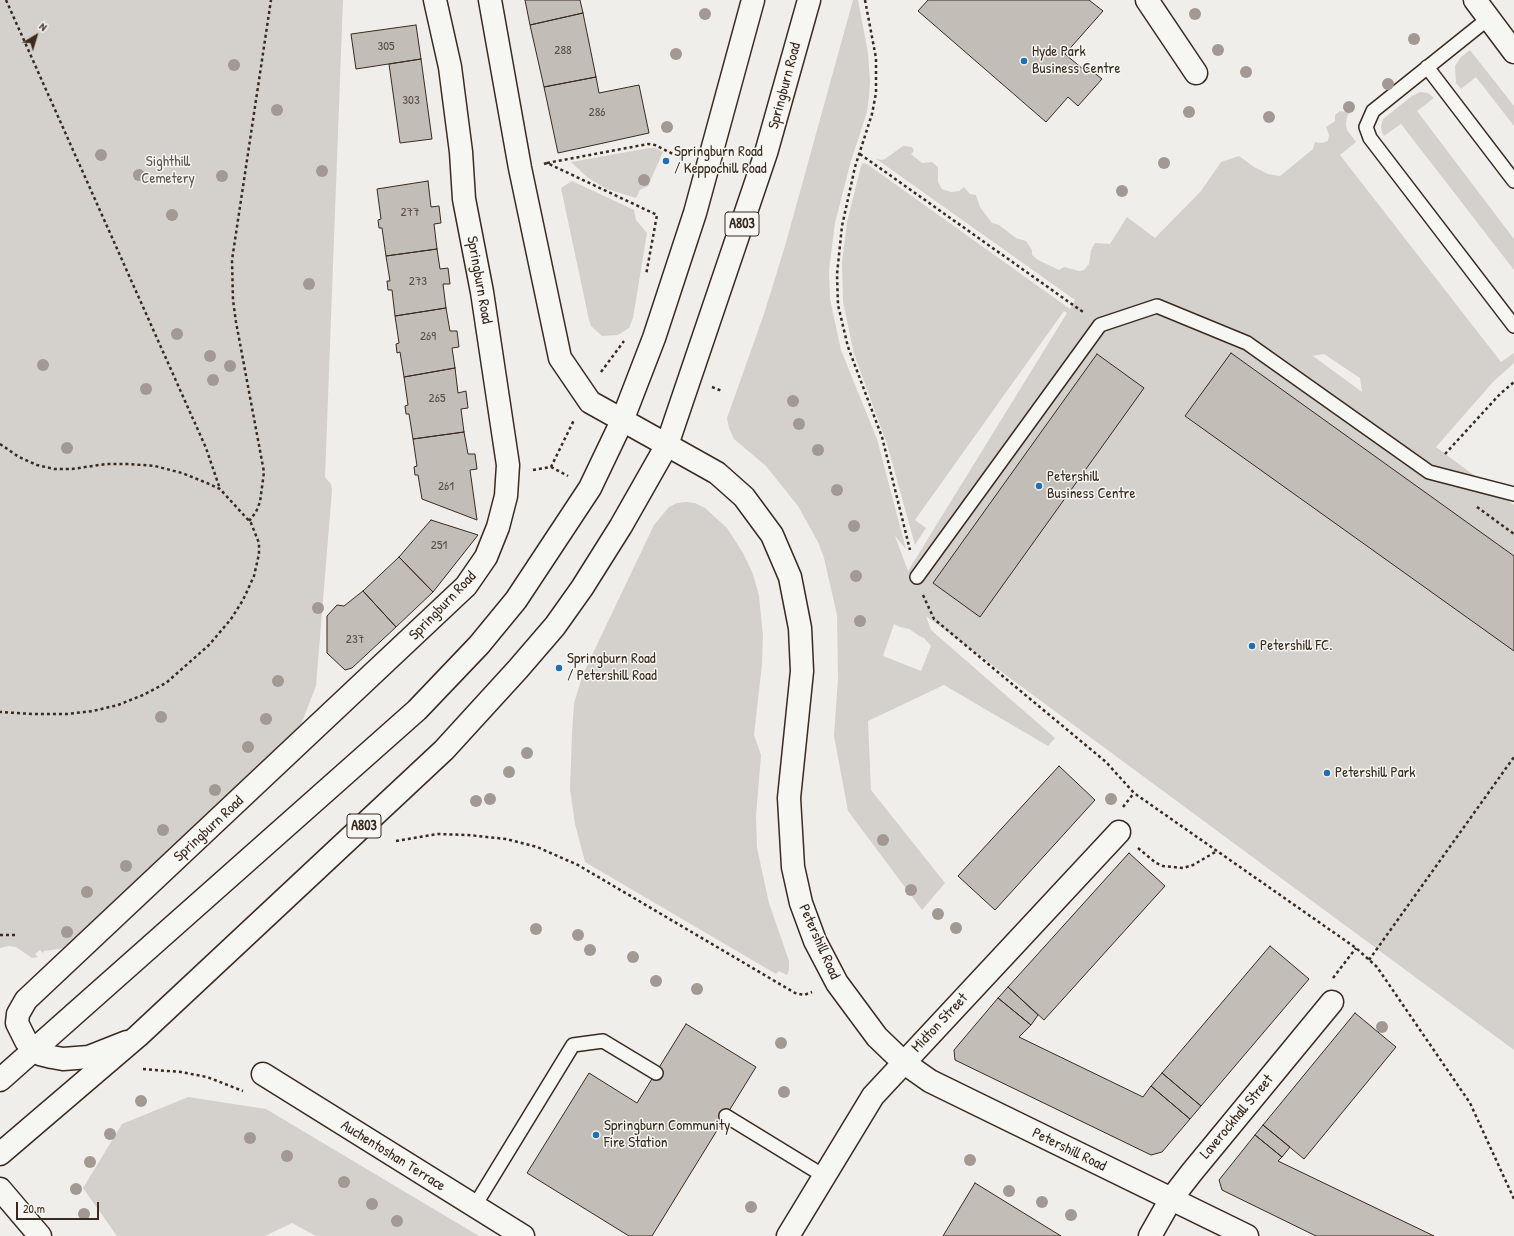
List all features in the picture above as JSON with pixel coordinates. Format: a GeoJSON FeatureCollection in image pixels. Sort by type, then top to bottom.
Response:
{"type":"FeatureCollection","features":[{"type":"Feature","properties":{"kind":"street","name":"Springburn Road"},"geometry":{"type":"LineString","coordinates":[[34,1049],[21,1032],[17,1023],[18,1014],[26,1000],[466,586],[486,557],[503,511],[509,474],[482,292],[464,199],[461,152],[450,67],[435,0]]}},
{"type":"Feature","properties":{"kind":"street"},"geometry":{"type":"LineString","coordinates":[[490,0],[520,168],[560,358],[590,402],[667,445]]}},
{"type":"Feature","properties":{"kind":"street"},"geometry":{"type":"LineString","coordinates":[[0,1080],[411,715],[479,645],[516,600],[552,548],[590,488],[622,421],[674,284],[707,172],[753,0]]}},
{"type":"Feature","properties":{"kind":"street","name":"Springburn Road"},"geometry":{"type":"LineString","coordinates":[[0,1154],[138,1036],[410,784],[483,710],[555,626],[582,588],[621,526],[667,445],[766,153],[809,0]]}},
{"type":"Feature","properties":{"kind":"street"},"geometry":{"type":"LineString","coordinates":[[1147,0],[1196,72]]}},
{"type":"Feature","properties":{"kind":"street"},"geometry":{"type":"LineString","coordinates":[[1475,0],[1514,52]]}},
{"type":"Feature","properties":{"kind":"street","name":"Petershill Road"},"geometry":{"type":"LineString","coordinates":[[667,445],[717,473],[744,497],[772,535],[790,577],[800,628],[802,671],[789,798],[793,867],[800,903],[815,941],[837,983],[878,1037],[903,1062],[930,1081],[960,1097],[1248,1236]]}},
{"type":"Feature","properties":{"kind":"street","name":"Midton Street"},"geometry":{"type":"LineString","coordinates":[[788,1236],[872,1096],[1119,832]]}},
{"type":"Feature","properties":{"kind":"street","name":"Laverockhall Street"},"geometry":{"type":"LineString","coordinates":[[1150,1236],[1171,1199],[1332,1002]]}},
{"type":"Feature","properties":{"kind":"street"},"geometry":{"type":"LineString","coordinates":[[34,1049],[52,1058],[76,1059],[100,1054],[138,1036]]}},
{"type":"Feature","properties":{"kind":"street","name":"Auchentoshan Terrace"},"geometry":{"type":"LineString","coordinates":[[263,1074],[474,1207],[523,1236]]}},
{"type":"Feature","properties":{"kind":"street"},"geometry":{"type":"LineString","coordinates":[[0,1189],[40,1236]]}},
{"type":"Feature","properties":{"kind":"lane"},"geometry":{"type":"LineString","coordinates":[[1489,18],[1373,111],[1367,122],[1367,133],[1514,326]]}},
{"type":"Feature","properties":{"kind":"lane"},"geometry":{"type":"LineString","coordinates":[[1427,67],[1514,181]]}},
{"type":"Feature","properties":{"kind":"lane"},"geometry":{"type":"LineString","coordinates":[[917,577],[1100,325],[1157,306],[1247,343],[1429,472],[1514,494]]}},
{"type":"Feature","properties":{"kind":"lane"},"geometry":{"type":"LineString","coordinates":[[474,1207],[573,1045],[603,1041],[656,1073]]}},
{"type":"Feature","properties":{"kind":"lane"},"geometry":{"type":"LineString","coordinates":[[726,1116],[824,1176]]}},
{"type":"Feature","properties":{"kind":"path"},"geometry":{"type":"LineString","coordinates":[[6,0],[206,448],[220,490]]}},
{"type":"Feature","properties":{"kind":"path"},"geometry":{"type":"LineString","coordinates":[[249,521],[256,512],[260,502],[264,472],[236,322],[232,293],[232,260],[271,0]]}},
{"type":"Feature","properties":{"kind":"path"},"geometry":{"type":"LineString","coordinates":[[865,0],[876,58],[876,83],[872,114],[855,167],[842,226],[837,274],[838,305],[848,347],[882,437],[917,577],[934,619],[1106,762],[1134,793],[1356,948],[1377,967],[1470,1103],[1514,1199]]}},
{"type":"Feature","properties":{"kind":"path"},"geometry":{"type":"LineString","coordinates":[[520,168],[648,144],[655,145],[707,172]]}},
{"type":"Feature","properties":{"kind":"path"},"geometry":{"type":"LineString","coordinates":[[860,154],[1100,325]]}},
{"type":"Feature","properties":{"kind":"path"},"geometry":{"type":"LineString","coordinates":[[546,163],[656,215],[646,278]]}},
{"type":"Feature","properties":{"kind":"path"},"geometry":{"type":"LineString","coordinates":[[689,377],[722,391]]}},
{"type":"Feature","properties":{"kind":"path"},"geometry":{"type":"LineString","coordinates":[[1447,452],[1500,394],[1514,382]]}},
{"type":"Feature","properties":{"kind":"path"},"geometry":{"type":"LineString","coordinates":[[0,444],[20,457],[37,465],[54,469],[72,469],[106,464],[155,466],[182,473],[220,490],[249,521],[256,534],[259,554],[254,576],[243,600],[231,619],[209,646],[166,683],[143,695],[93,711],[67,714],[0,712]]}},
{"type":"Feature","properties":{"kind":"path"},"geometry":{"type":"LineString","coordinates":[[1369,960],[1514,757]]}},
{"type":"Feature","properties":{"kind":"path"},"geometry":{"type":"LineString","coordinates":[[1119,832],[1152,860],[1163,866],[1183,868],[1193,865],[1217,852]]}},
{"type":"Feature","properties":{"kind":"path"},"geometry":{"type":"LineString","coordinates":[[396,841],[438,834],[468,835],[506,839],[537,847],[578,865],[796,993],[804,995],[837,983]]}},
{"type":"Feature","properties":{"kind":"path"},"geometry":{"type":"LineString","coordinates":[[0,935],[15,935]]}},
{"type":"Feature","properties":{"kind":"path"},"geometry":{"type":"LineString","coordinates":[[1332,1002],[1329,982],[1356,948]]}},
{"type":"Feature","properties":{"kind":"path"},"geometry":{"type":"LineString","coordinates":[[143,1069],[181,1072],[207,1077],[248,1093],[263,1074]]}},
{"type":"Feature","properties":{"kind":"green space","name":"Sighthill Cemetery"},"geometry":{"type":"Polygon","coordinates":[[[0,0],[343,0],[325,477],[331,484],[332,490],[316,686],[300,727],[76,941],[65,948],[44,951],[43,953],[40,950],[35,954],[38,957],[32,958],[16,947],[8,946],[0,948],[0,0]]]}},
{"type":"Feature","properties":{"kind":"green space","name":"Petershill Park"},"geometry":{"type":"Polygon","coordinates":[[[853,0],[858,0],[868,53],[870,81],[869,96],[867,112],[851,161],[835,223],[829,270],[830,299],[841,350],[877,439],[906,549],[895,536],[908,571],[1067,313],[1064,311],[915,520],[926,528],[915,545],[887,444],[854,354],[843,302],[842,262],[847,222],[863,163],[867,164],[1070,309],[1075,300],[875,158],[881,160],[885,159],[903,146],[912,147],[914,151],[911,154],[922,163],[932,162],[938,167],[938,182],[942,189],[951,192],[959,191],[964,187],[970,194],[976,195],[980,207],[992,223],[999,225],[1016,238],[1026,241],[1032,250],[1032,255],[1038,260],[1059,270],[1064,267],[1079,271],[1084,270],[1089,264],[1091,250],[1095,243],[1110,244],[1127,217],[1155,238],[1201,191],[1221,162],[1239,156],[1254,167],[1268,174],[1280,176],[1313,149],[1315,142],[1322,143],[1328,141],[1329,135],[1326,127],[1335,121],[1335,115],[1340,111],[1346,112],[1353,109],[1347,116],[1346,125],[1347,130],[1356,142],[1340,155],[1501,362],[1514,353],[1514,363],[1493,382],[1436,447],[1514,505],[1514,1050],[926,616],[931,630],[1055,738],[1048,746],[944,685],[868,721],[871,790],[945,883],[922,910],[848,811],[834,736],[838,678],[837,615],[824,558],[818,542],[798,506],[766,466],[734,439],[729,428],[727,418],[764,314],[785,246],[853,0]],[[1324,354],[1313,356],[1362,392],[1360,378],[1324,354]],[[894,624],[883,656],[921,671],[931,646],[924,638],[909,629],[894,624]]]}},
{"type":"Feature","properties":{"kind":"green space"},"geometry":{"type":"Polygon","coordinates":[[[1470,50],[1514,106],[1514,126],[1476,77],[1461,89],[1456,83],[1455,66],[1461,57],[1470,50]]]}},
{"type":"Feature","properties":{"kind":"green space"},"geometry":{"type":"Polygon","coordinates":[[[1420,92],[1428,93],[1434,98],[1417,111],[1514,239],[1514,270],[1401,124],[1384,136],[1381,126],[1383,119],[1412,96],[1420,92]]]}},
{"type":"Feature","properties":{"kind":"green space"},"geometry":{"type":"Polygon","coordinates":[[[655,148],[663,152],[648,186],[640,190],[636,198],[607,189],[588,178],[571,162],[655,148]]]}},
{"type":"Feature","properties":{"kind":"green space"},"geometry":{"type":"Polygon","coordinates":[[[572,181],[634,210],[636,220],[647,233],[633,318],[629,328],[618,335],[602,336],[591,326],[589,320],[561,188],[572,181]]]}},
{"type":"Feature","properties":{"kind":"green space"},"geometry":{"type":"Polygon","coordinates":[[[677,503],[695,503],[705,508],[727,528],[743,553],[753,574],[759,596],[763,636],[762,664],[754,735],[761,755],[756,816],[757,848],[769,903],[789,961],[789,970],[787,975],[779,971],[776,974],[585,862],[575,824],[570,789],[572,734],[574,703],[583,674],[654,525],[669,507],[677,503]]]}},
{"type":"Feature","properties":{"kind":"green space"},"geometry":{"type":"Polygon","coordinates":[[[188,1097],[266,1109],[479,1236],[316,1236],[292,1223],[265,1236],[117,1236],[83,1188],[122,1124],[188,1097]]]}},
{"type":"Feature","properties":{"kind":"building"},"geometry":{"type":"Polygon","coordinates":[[[525,0],[580,0],[583,13],[530,25],[525,0]]]}},
{"type":"Feature","properties":{"kind":"building","name":"Hyde Park Business Centre"},"geometry":{"type":"Polygon","coordinates":[[[928,0],[1089,0],[1103,11],[1065,54],[1084,70],[1087,67],[1102,79],[1078,106],[1068,97],[1046,122],[918,11],[928,0]]]}},
{"type":"Feature","properties":{"kind":"building"},"geometry":{"type":"Polygon","coordinates":[[[583,13],[596,77],[544,87],[530,25],[583,13]]]}},
{"type":"Feature","properties":{"kind":"building"},"geometry":{"type":"Polygon","coordinates":[[[416,25],[421,59],[356,69],[351,34],[416,25]]]}},
{"type":"Feature","properties":{"kind":"building"},"geometry":{"type":"Polygon","coordinates":[[[421,59],[432,139],[400,143],[389,64],[421,59]]]}},
{"type":"Feature","properties":{"kind":"building"},"geometry":{"type":"Polygon","coordinates":[[[596,77],[599,93],[639,85],[649,133],[558,153],[544,87],[596,77]]]}},
{"type":"Feature","properties":{"kind":"building"},"geometry":{"type":"Polygon","coordinates":[[[428,181],[431,207],[439,206],[441,223],[434,224],[437,249],[386,256],[382,228],[379,228],[378,220],[381,219],[377,189],[428,181]]]}},
{"type":"Feature","properties":{"kind":"building"},"geometry":{"type":"Polygon","coordinates":[[[437,249],[440,269],[448,268],[450,284],[443,284],[446,308],[395,316],[392,290],[388,290],[387,281],[390,281],[386,256],[437,249]]]}},
{"type":"Feature","properties":{"kind":"building"},"geometry":{"type":"Polygon","coordinates":[[[446,308],[450,331],[457,331],[459,347],[452,348],[455,368],[404,377],[400,352],[397,353],[396,344],[399,343],[395,316],[446,308]]]}},
{"type":"Feature","properties":{"kind":"building"},"geometry":{"type":"Polygon","coordinates":[[[1231,353],[1514,556],[1514,651],[1185,416],[1231,353]]]}},
{"type":"Feature","properties":{"kind":"building","name":"Petershill Business Centre"},"geometry":{"type":"Polygon","coordinates":[[[1097,354],[1144,388],[980,617],[933,583],[1097,354]]]}},
{"type":"Feature","properties":{"kind":"building"},"geometry":{"type":"Polygon","coordinates":[[[455,368],[458,393],[466,391],[468,408],[461,409],[464,432],[413,439],[409,414],[406,414],[405,406],[408,405],[404,377],[455,368]]]}},
{"type":"Feature","properties":{"kind":"building"},"geometry":{"type":"Polygon","coordinates":[[[464,432],[468,454],[475,454],[477,469],[470,470],[477,520],[422,499],[418,475],[415,475],[414,467],[417,466],[413,439],[464,432]]]}},
{"type":"Feature","properties":{"kind":"building"},"geometry":{"type":"Polygon","coordinates":[[[431,520],[478,535],[433,592],[399,557],[431,520]]]}},
{"type":"Feature","properties":{"kind":"building"},"geometry":{"type":"Polygon","coordinates":[[[399,557],[433,592],[396,627],[363,591],[399,557]]]}},
{"type":"Feature","properties":{"kind":"building"},"geometry":{"type":"Polygon","coordinates":[[[363,591],[396,627],[352,668],[345,670],[327,653],[327,616],[337,605],[344,606],[363,591]]]}},
{"type":"Feature","properties":{"kind":"building"},"geometry":{"type":"Polygon","coordinates":[[[1059,766],[1095,800],[995,910],[958,876],[1059,766]]]}},
{"type":"Feature","properties":{"kind":"building"},"geometry":{"type":"Polygon","coordinates":[[[1129,853],[1165,886],[1044,1020],[1008,987],[1129,853]]]}},
{"type":"Feature","properties":{"kind":"building"},"geometry":{"type":"Polygon","coordinates":[[[1270,946],[1309,979],[1201,1106],[1162,1073],[1270,946]]]}},
{"type":"Feature","properties":{"kind":"building"},"geometry":{"type":"Polygon","coordinates":[[[1008,987],[1038,1015],[1031,1025],[998,998],[1008,987]]]}},
{"type":"Feature","properties":{"kind":"building"},"geometry":{"type":"Polygon","coordinates":[[[998,998],[1031,1025],[1019,1037],[1143,1097],[1151,1086],[1190,1119],[1162,1152],[1151,1155],[955,1060],[954,1050],[998,998]]]}},
{"type":"Feature","properties":{"kind":"building"},"geometry":{"type":"Polygon","coordinates":[[[1355,1013],[1396,1047],[1304,1159],[1263,1125],[1355,1013]]]}},
{"type":"Feature","properties":{"kind":"building"},"geometry":{"type":"Polygon","coordinates":[[[686,1024],[756,1067],[652,1236],[629,1236],[527,1173],[589,1073],[637,1103],[686,1024]]]}},
{"type":"Feature","properties":{"kind":"building"},"geometry":{"type":"Polygon","coordinates":[[[1162,1073],[1201,1106],[1190,1119],[1151,1086],[1162,1073]]]}},
{"type":"Feature","properties":{"kind":"building"},"geometry":{"type":"Polygon","coordinates":[[[1263,1125],[1290,1147],[1282,1157],[1255,1135],[1263,1125]]]}},
{"type":"Feature","properties":{"kind":"building"},"geometry":{"type":"Polygon","coordinates":[[[1255,1135],[1282,1157],[1278,1161],[1434,1236],[1316,1236],[1222,1190],[1219,1180],[1255,1135]]]}},
{"type":"Feature","properties":{"kind":"building"},"geometry":{"type":"Polygon","coordinates":[[[975,1183],[1061,1236],[943,1236],[975,1183]]]}},
{"type":"Feature","properties":{"kind":"place","name":"Hyde Park Business Centre"},"geometry":{"type":"Point","coordinates":[1024,61]}},
{"type":"Feature","properties":{"kind":"place","name":"Springburn Road / Keppochill Road"},"geometry":{"type":"Point","coordinates":[666,161]}},
{"type":"Feature","properties":{"kind":"place","name":"Petershill Business Centre"},"geometry":{"type":"Point","coordinates":[1039,486]}},
{"type":"Feature","properties":{"kind":"place","name":"Petershill FC."},"geometry":{"type":"Point","coordinates":[1252,646]}},
{"type":"Feature","properties":{"kind":"place","name":"Springburn Road / Petershill Road"},"geometry":{"type":"Point","coordinates":[559,668]}},
{"type":"Feature","properties":{"kind":"place","name":"Petershill Park"},"geometry":{"type":"Point","coordinates":[1327,773]}},
{"type":"Feature","properties":{"kind":"place","name":"Springburn Community Fire Station"},"geometry":{"type":"Point","coordinates":[596,1135]}}]}
